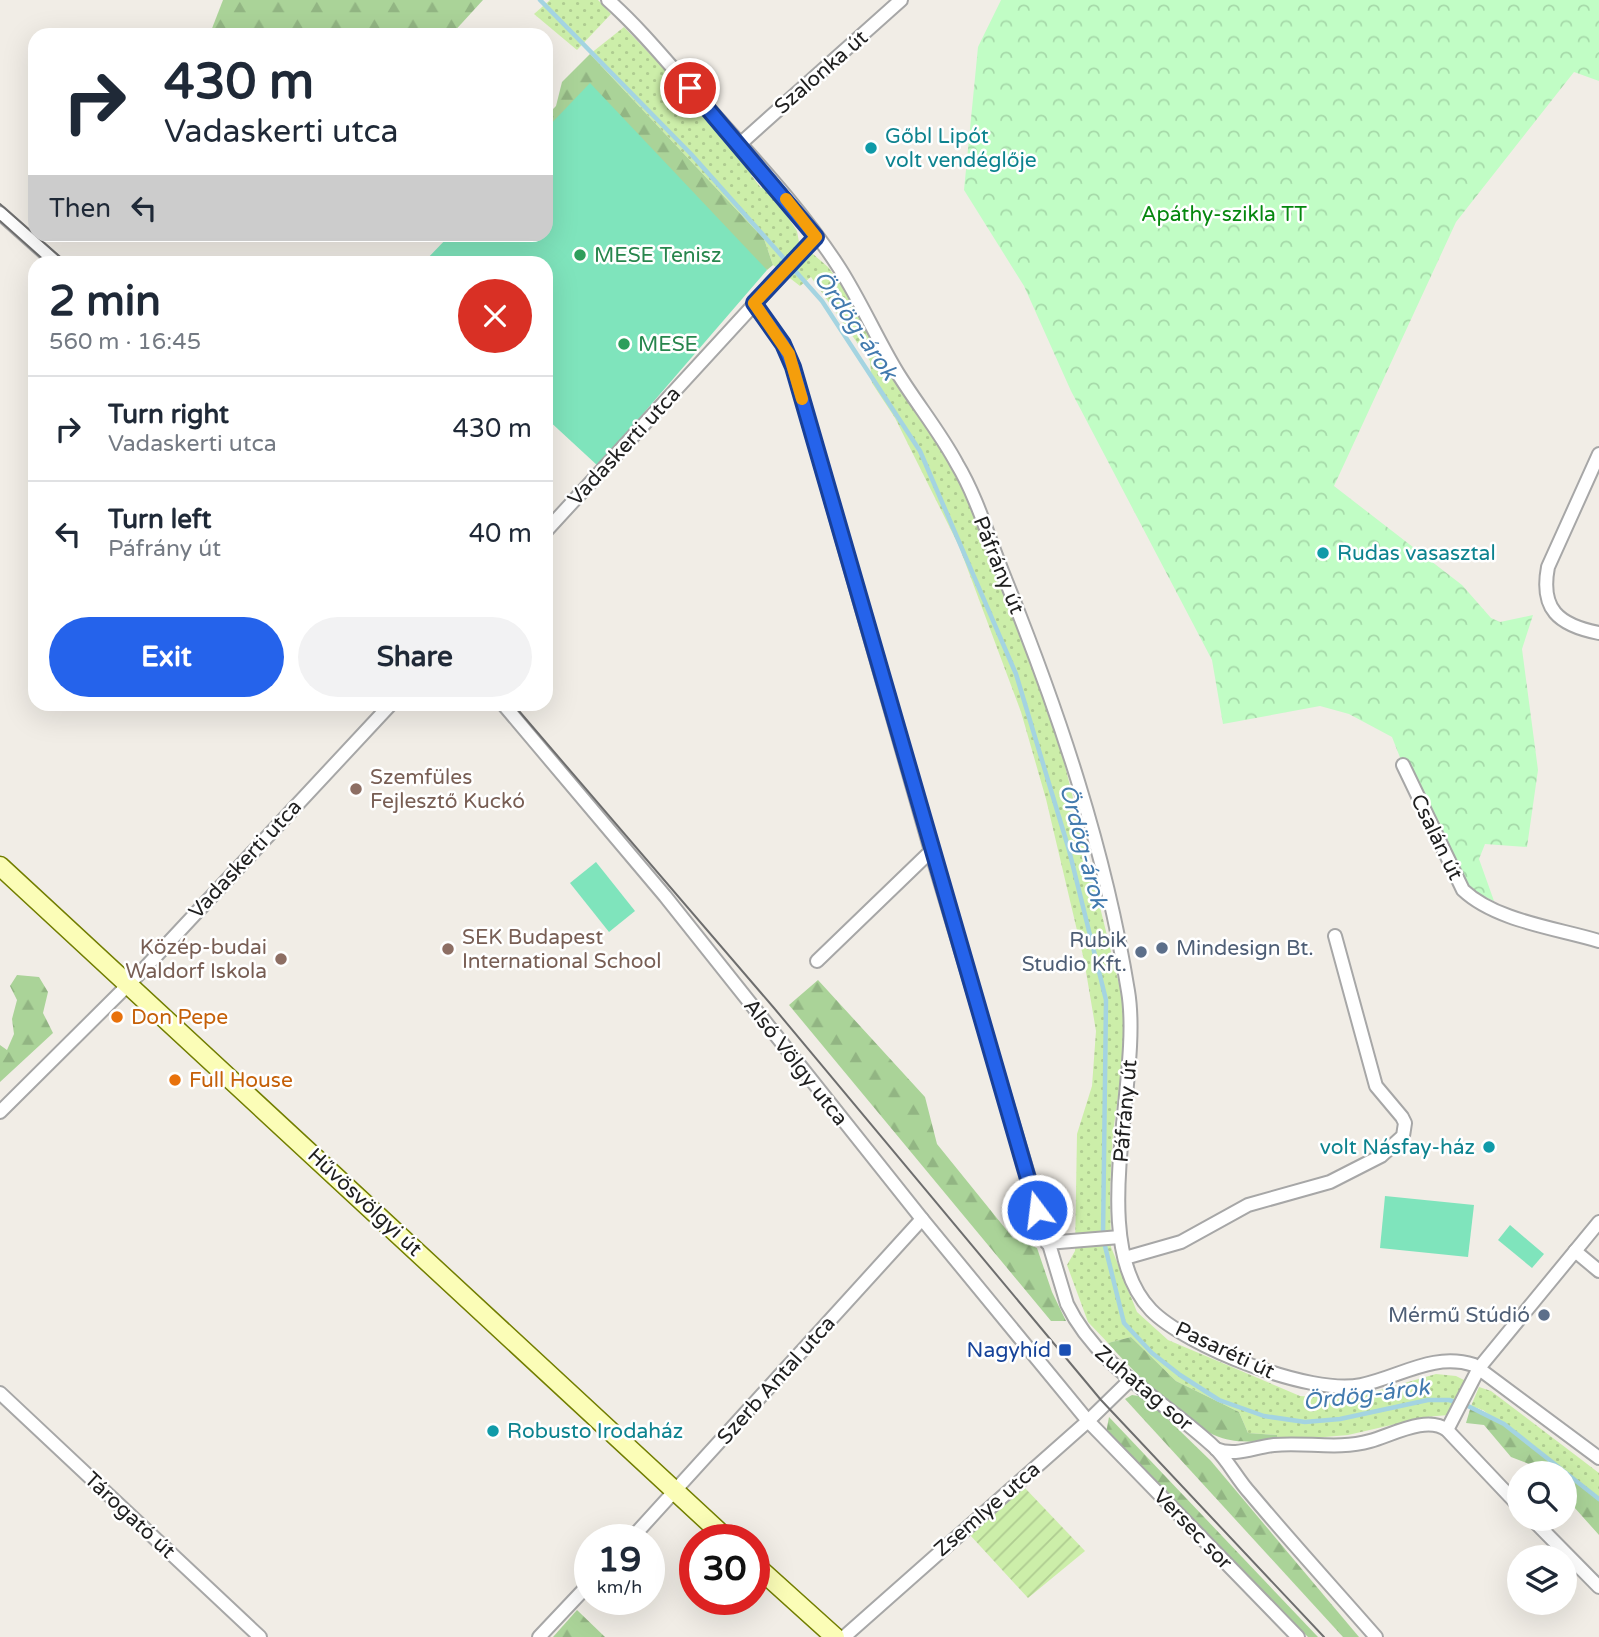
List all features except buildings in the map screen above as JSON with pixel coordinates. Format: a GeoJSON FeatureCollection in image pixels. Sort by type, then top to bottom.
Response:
{"type":"FeatureCollection","features":[{"type":"Feature","properties":{"kind":"main road","name":"Hűvösvölgyi út"},"geometry":{"type":"LineString","coordinates":[[0,866],[710,1524]]}},
{"type":"Feature","properties":{"kind":"main road"},"geometry":{"type":"LineString","coordinates":[[770,1578],[835,1637]]}},
{"type":"Feature","properties":{"kind":"street","name":"Páfrány út"},"geometry":{"type":"LineString","coordinates":[[608,0],[740,144],[816,237],[853,289],[896,370],[959,466],[1042,671],[1084,798],[1130,1007],[1130,1066],[1121,1142],[1120,1237]]}},
{"type":"Feature","properties":{"kind":"street","name":"Szalonka út"},"geometry":{"type":"LineString","coordinates":[[740,144],[901,0]]}},
{"type":"Feature","properties":{"kind":"street"},"geometry":{"type":"LineString","coordinates":[[0,213],[28,238]]}},
{"type":"Feature","properties":{"kind":"street","name":"Vadaskerti utca"},"geometry":{"type":"LineString","coordinates":[[553,523],[816,237]]}},
{"type":"Feature","properties":{"kind":"street"},"geometry":{"type":"LineString","coordinates":[[33,242],[48,256]]}},
{"type":"Feature","properties":{"kind":"street","name":"Zuhatag sor"},"geometry":{"type":"LineString","coordinates":[[754,303],[789,354],[1047,1244],[1075,1320],[1087,1339],[1129,1381],[1163,1403],[1216,1449],[1248,1491],[1376,1637]]}},
{"type":"Feature","properties":{"kind":"street"},"geometry":{"type":"LineString","coordinates":[[1599,454],[1548,566],[1545,583],[1547,603],[1558,617],[1575,626],[1599,633]]}},
{"type":"Feature","properties":{"kind":"street","name":"Vadaskerti utca"},"geometry":{"type":"LineString","coordinates":[[0,1112],[128,983],[384,711]]}},
{"type":"Feature","properties":{"kind":"street","name":"Alsó Völgy utca"},"geometry":{"type":"LineString","coordinates":[[509,711],[664,896],[922,1219],[1088,1421]]}},
{"type":"Feature","properties":{"kind":"street","name":"Csalán út"},"geometry":{"type":"LineString","coordinates":[[1403,765],[1463,890],[1475,902],[1512,916],[1599,941]]}},
{"type":"Feature","properties":{"kind":"street"},"geometry":{"type":"LineString","coordinates":[[817,961],[931,851]]}},
{"type":"Feature","properties":{"kind":"street"},"geometry":{"type":"LineString","coordinates":[[1125,1258],[1181,1242],[1248,1205],[1330,1182],[1381,1156],[1403,1136],[1405,1123],[1402,1116],[1376,1086],[1335,936]]}},
{"type":"Feature","properties":{"kind":"street","name":"Szerb Antal utca"},"geometry":{"type":"LineString","coordinates":[[645,1524],[922,1219]]}},
{"type":"Feature","properties":{"kind":"street"},"geometry":{"type":"LineString","coordinates":[[1447,1430],[1479,1368],[1599,1222]]}},
{"type":"Feature","properties":{"kind":"street"},"geometry":{"type":"LineString","coordinates":[[1047,1244],[1120,1237]]}},
{"type":"Feature","properties":{"kind":"street","name":"Pasaréti út"},"geometry":{"type":"LineString","coordinates":[[1120,1237],[1125,1258],[1141,1297],[1162,1321],[1193,1339],[1302,1383],[1361,1385],[1444,1360],[1479,1368],[1599,1458]]}},
{"type":"Feature","properties":{"kind":"street"},"geometry":{"type":"LineString","coordinates":[[1574,1251],[1599,1271]]}},
{"type":"Feature","properties":{"kind":"street","name":"Zsemlye utca"},"geometry":{"type":"LineString","coordinates":[[844,1637],[972,1520],[1088,1421],[1129,1381]]}},
{"type":"Feature","properties":{"kind":"street","name":"Tárogató út"},"geometry":{"type":"LineString","coordinates":[[0,1393],[260,1637]]}},
{"type":"Feature","properties":{"kind":"street","name":"Versec sor"},"geometry":{"type":"LineString","coordinates":[[1088,1421],[1298,1637]]}},
{"type":"Feature","properties":{"kind":"street"},"geometry":{"type":"LineString","coordinates":[[1216,1449],[1227,1454],[1276,1445],[1342,1446],[1367,1442],[1427,1424],[1447,1430],[1507,1493]]}},
{"type":"Feature","properties":{"kind":"street"},"geometry":{"type":"LineString","coordinates":[[1544,1531],[1599,1587]]}},
{"type":"Feature","properties":{"kind":"street"},"geometry":{"type":"LineString","coordinates":[[539,1637],[574,1600]]}},
{"type":"Feature","properties":{"kind":"green space"},"geometry":{"type":"Polygon","coordinates":[[[223,0],[483,0],[457,28],[212,28],[223,0]]]}},
{"type":"Feature","properties":{"kind":"green space"},"geometry":{"type":"Polygon","coordinates":[[[550,0],[598,0],[611,14],[577,50],[534,14],[550,0]]]}},
{"type":"Feature","properties":{"kind":"green space","name":"Apáthy-szikla TT"},"geometry":{"type":"Polygon","coordinates":[[[1001,0],[1599,0],[1599,81],[1574,72],[1456,222],[1334,486],[1462,585],[1491,618],[1500,622],[1533,615],[1522,649],[1538,770],[1527,847],[1485,844],[1479,859],[1494,901],[1472,891],[1403,765],[1392,737],[1349,714],[1320,706],[1223,724],[1212,660],[1071,391],[1024,286],[964,190],[978,47],[1001,0]]]}},
{"type":"Feature","properties":{"kind":"green space"},"geometry":{"type":"Polygon","coordinates":[[[624,27],[721,128],[755,171],[751,175],[761,188],[767,186],[797,231],[799,242],[828,267],[851,297],[956,470],[1043,694],[1047,693],[1123,1000],[1125,1046],[1113,1133],[1111,1247],[1137,1312],[1168,1340],[1300,1396],[1349,1399],[1436,1374],[1456,1376],[1466,1381],[1448,1415],[1426,1417],[1348,1435],[1278,1441],[1277,1435],[1248,1433],[1239,1412],[1176,1381],[1131,1337],[1108,1343],[1088,1322],[1067,1265],[1075,1251],[1077,1134],[1092,1086],[1096,1031],[1084,960],[1046,799],[1021,712],[959,546],[895,418],[872,383],[870,361],[811,277],[800,286],[773,265],[764,239],[590,54],[624,27]]]}},
{"type":"Feature","properties":{"kind":"green space"},"geometry":{"type":"Polygon","coordinates":[[[590,54],[764,239],[773,265],[767,270],[553,147],[553,109],[562,82],[590,54]]]}},
{"type":"Feature","properties":{"kind":"green space","name":"MESE"},"geometry":{"type":"Polygon","coordinates":[[[590,83],[767,270],[598,466],[553,424],[553,256],[430,256],[443,242],[553,242],[553,122],[590,83]]]}},
{"type":"Feature","properties":{"kind":"green space"},"geometry":{"type":"Polygon","coordinates":[[[596,862],[635,911],[609,932],[570,883],[596,862]]]}},
{"type":"Feature","properties":{"kind":"green space"},"geometry":{"type":"Polygon","coordinates":[[[17,975],[39,977],[48,992],[43,1013],[53,1033],[0,1082],[0,1045],[7,1050],[14,1034],[12,1019],[17,1000],[10,986],[17,975]]]}},
{"type":"Feature","properties":{"kind":"green space"},"geometry":{"type":"Polygon","coordinates":[[[818,980],[925,1097],[937,1144],[1013,1238],[1037,1248],[1052,1292],[1066,1321],[1051,1321],[789,1005],[818,980]]]}},
{"type":"Feature","properties":{"kind":"green space"},"geometry":{"type":"Polygon","coordinates":[[[1385,1196],[1474,1205],[1468,1257],[1380,1248],[1385,1196]]]}},
{"type":"Feature","properties":{"kind":"green space"},"geometry":{"type":"Polygon","coordinates":[[[1510,1225],[1544,1254],[1532,1268],[1498,1240],[1510,1225]]]}},
{"type":"Feature","properties":{"kind":"green space"},"geometry":{"type":"Polygon","coordinates":[[[1131,1337],[1176,1381],[1239,1412],[1248,1433],[1277,1435],[1278,1441],[1233,1441],[1206,1431],[1144,1381],[1108,1343],[1131,1337]]]}},
{"type":"Feature","properties":{"kind":"green space"},"geometry":{"type":"Polygon","coordinates":[[[1479,1387],[1491,1391],[1599,1473],[1599,1501],[1577,1484],[1577,1461],[1548,1461],[1483,1410],[1471,1406],[1479,1387]]]}},
{"type":"Feature","properties":{"kind":"green space"},"geometry":{"type":"Polygon","coordinates":[[[1132,1395],[1145,1397],[1211,1461],[1359,1637],[1343,1637],[1125,1399],[1132,1395]]]}},
{"type":"Feature","properties":{"kind":"green space"},"geometry":{"type":"Polygon","coordinates":[[[1471,1406],[1500,1421],[1550,1461],[1521,1461],[1511,1457],[1484,1425],[1466,1423],[1471,1406]]]}},
{"type":"Feature","properties":{"kind":"green space"},"geometry":{"type":"Polygon","coordinates":[[[1109,1417],[1318,1637],[1308,1637],[1111,1441],[1106,1433],[1109,1417]]]}},
{"type":"Feature","properties":{"kind":"green space"},"geometry":{"type":"Polygon","coordinates":[[[1577,1483],[1599,1501],[1599,1535],[1577,1510],[1577,1483]]]}},
{"type":"Feature","properties":{"kind":"green space"},"geometry":{"type":"Polygon","coordinates":[[[1024,1487],[1085,1551],[1028,1598],[970,1535],[1024,1487]]]}},
{"type":"Feature","properties":{"kind":"green space"},"geometry":{"type":"Polygon","coordinates":[[[574,1613],[582,1615],[605,1637],[553,1637],[574,1613]]]}},
{"type":"Feature","properties":{"kind":"waterway","name":"Ördög-árok"},"geometry":{"type":"LineString","coordinates":[[540,0],[691,154],[822,301],[920,451],[1016,674],[1069,850],[1106,1000],[1103,1238],[1124,1323],[1152,1353],[1180,1375],[1219,1400],[1264,1416],[1305,1422],[1340,1419],[1428,1400],[1449,1400],[1468,1406],[1504,1424],[1599,1499]]}},
{"type":"Feature","properties":{"kind":"tram line"},"geometry":{"type":"LineString","coordinates":[[0,204],[28,229]]}},
{"type":"Feature","properties":{"kind":"tram line"},"geometry":{"type":"LineString","coordinates":[[0,221],[39,256]]}},
{"type":"Feature","properties":{"kind":"tram line"},"geometry":{"type":"LineString","coordinates":[[43,242],[59,256]]}},
{"type":"Feature","properties":{"kind":"tram line"},"geometry":{"type":"LineString","coordinates":[[519,711],[774,1008],[1101,1400],[1324,1637]]}},
{"type":"Feature","properties":{"kind":"slow traffic"},"geometry":{"type":"LineString","coordinates":[[786,199],[816,237],[754,303],[789,354],[802,399]]}},
{"type":"Feature","properties":{"kind":"place","name":"Gőbl Lipót volt vendéglője"},"geometry":{"type":"Point","coordinates":[871,148]}},
{"type":"Feature","properties":{"kind":"place","name":"MESE Tenisz"},"geometry":{"type":"Point","coordinates":[580,255]}},
{"type":"Feature","properties":{"kind":"place","name":"MESE"},"geometry":{"type":"Point","coordinates":[624,344]}},
{"type":"Feature","properties":{"kind":"place","name":"Rudas vasasztal"},"geometry":{"type":"Point","coordinates":[1323,553]}},
{"type":"Feature","properties":{"kind":"place","name":"Szemfüles Fejlesztő Kuckó"},"geometry":{"type":"Point","coordinates":[356,789]}},
{"type":"Feature","properties":{"kind":"place","name":"Mindesign Bt."},"geometry":{"type":"Point","coordinates":[1162,948]}},
{"type":"Feature","properties":{"kind":"place","name":"SEK Budapest International School"},"geometry":{"type":"Point","coordinates":[448,949]}},
{"type":"Feature","properties":{"kind":"place","name":"Rubik Studio Kft."},"geometry":{"type":"Point","coordinates":[1141,952]}},
{"type":"Feature","properties":{"kind":"place","name":"Közép-budai Waldorf Iskola"},"geometry":{"type":"Point","coordinates":[281,959]}},
{"type":"Feature","properties":{"kind":"place","name":"Don Pepe"},"geometry":{"type":"Point","coordinates":[117,1017]}},
{"type":"Feature","properties":{"kind":"place","name":"Full House"},"geometry":{"type":"Point","coordinates":[175,1080]}},
{"type":"Feature","properties":{"kind":"place","name":"volt Násfay-ház"},"geometry":{"type":"Point","coordinates":[1489,1147]}},
{"type":"Feature","properties":{"kind":"place","name":"Mérmű Stúdió"},"geometry":{"type":"Point","coordinates":[1544,1315]}},
{"type":"Feature","properties":{"kind":"place","name":"Nagyhíd"},"geometry":{"type":"Point","coordinates":[1065,1350]}},
{"type":"Feature","properties":{"kind":"place","name":"Robusto Irodaház"},"geometry":{"type":"Point","coordinates":[493,1431]}},
{"type":"Feature","properties":{"kind":"route"},"geometry":{"type":"LineString","coordinates":[[690,88],[816,237],[754,303],[789,354],[828,498],[1037,1210]]}}]}
